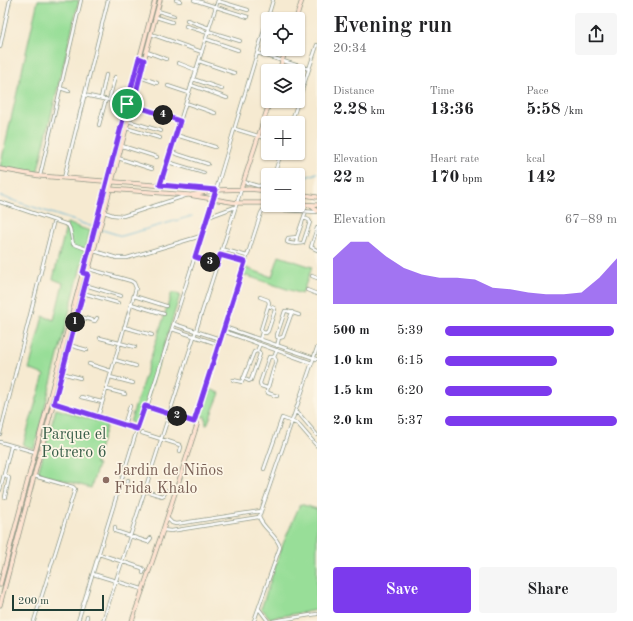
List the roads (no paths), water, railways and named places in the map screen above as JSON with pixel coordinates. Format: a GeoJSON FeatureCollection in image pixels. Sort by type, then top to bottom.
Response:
{"type":"FeatureCollection","features":[{"type":"Feature","properties":{"kind":"street"},"geometry":{"type":"LineString","coordinates":[[0,47],[10,0]]}},
{"type":"Feature","properties":{"kind":"street"},"geometry":{"type":"LineString","coordinates":[[40,176],[81,0]]}},
{"type":"Feature","properties":{"kind":"street"},"geometry":{"type":"LineString","coordinates":[[64,178],[108,0]]}},
{"type":"Feature","properties":{"kind":"street"},"geometry":{"type":"LineString","coordinates":[[0,585],[155,0]]}},
{"type":"Feature","properties":{"kind":"street"},"geometry":{"type":"LineString","coordinates":[[0,605],[160,0]]}},
{"type":"Feature","properties":{"kind":"street"},"geometry":{"type":"LineString","coordinates":[[176,0],[180,1]]}},
{"type":"Feature","properties":{"kind":"street"},"geometry":{"type":"LineString","coordinates":[[194,0],[248,17]]}},
{"type":"Feature","properties":{"kind":"street"},"geometry":{"type":"LineString","coordinates":[[160,185],[218,0],[248,10]]}},
{"type":"Feature","properties":{"kind":"street"},"geometry":{"type":"LineString","coordinates":[[78,621],[144,407],[147,407],[208,216],[273,0]]}},
{"type":"Feature","properties":{"kind":"street"},"geometry":{"type":"LineString","coordinates":[[298,12],[302,0]]}},
{"type":"Feature","properties":{"kind":"street"},"geometry":{"type":"LineString","coordinates":[[158,11],[174,16]]}},
{"type":"Feature","properties":{"kind":"street"},"geometry":{"type":"LineString","coordinates":[[156,17],[172,22]]}},
{"type":"Feature","properties":{"kind":"street"},"geometry":{"type":"LineString","coordinates":[[187,20],[208,31]]}},
{"type":"Feature","properties":{"kind":"street"},"geometry":{"type":"LineString","coordinates":[[186,26],[240,41]]}},
{"type":"Feature","properties":{"kind":"street"},"geometry":{"type":"LineString","coordinates":[[151,34],[202,52]]}},
{"type":"Feature","properties":{"kind":"street"},"geometry":{"type":"LineString","coordinates":[[206,39],[238,50]]}},
{"type":"Feature","properties":{"kind":"street"},"geometry":{"type":"LineString","coordinates":[[293,116],[317,45]]}},
{"type":"Feature","properties":{"kind":"street"},"geometry":{"type":"LineString","coordinates":[[147,52],[166,59]]}},
{"type":"Feature","properties":{"kind":"street"},"geometry":{"type":"LineString","coordinates":[[257,53],[309,70]]}},
{"type":"Feature","properties":{"kind":"street"},"geometry":{"type":"LineString","coordinates":[[281,64],[284,56]]}},
{"type":"Feature","properties":{"kind":"street"},"geometry":{"type":"LineString","coordinates":[[139,58],[144,60]]}},
{"type":"Feature","properties":{"kind":"street"},"geometry":{"type":"LineString","coordinates":[[199,61],[234,73]]}},
{"type":"Feature","properties":{"kind":"street"},"geometry":{"type":"LineString","coordinates":[[178,63],[196,70]]}},
{"type":"Feature","properties":{"kind":"street"},"geometry":{"type":"LineString","coordinates":[[102,98],[106,75]]}},
{"type":"Feature","properties":{"kind":"street"},"geometry":{"type":"LineString","coordinates":[[99,125],[115,77]]}},
{"type":"Feature","properties":{"kind":"street"},"geometry":{"type":"LineString","coordinates":[[140,78],[157,83]]}},
{"type":"Feature","properties":{"kind":"street"},"geometry":{"type":"LineString","coordinates":[[193,79],[222,89]]}},
{"type":"Feature","properties":{"kind":"street"},"geometry":{"type":"LineString","coordinates":[[191,85],[227,98]]}},
{"type":"Feature","properties":{"kind":"street"},"geometry":{"type":"LineString","coordinates":[[168,86],[189,93]]}},
{"type":"Feature","properties":{"kind":"street"},"geometry":{"type":"LineString","coordinates":[[60,88],[69,91]]}},
{"type":"Feature","properties":{"kind":"street"},"geometry":{"type":"LineString","coordinates":[[84,95],[127,104]]}},
{"type":"Feature","properties":{"kind":"street"},"geometry":{"type":"LineString","coordinates":[[186,103],[215,113]]}},
{"type":"Feature","properties":{"kind":"street"},"geometry":{"type":"LineString","coordinates":[[133,105],[180,121]]}},
{"type":"Feature","properties":{"kind":"street"},"geometry":{"type":"LineString","coordinates":[[103,621],[268,108]]}},
{"type":"Feature","properties":{"kind":"street"},"geometry":{"type":"LineString","coordinates":[[128,121],[161,131]]}},
{"type":"Feature","properties":{"kind":"street"},"geometry":{"type":"LineString","coordinates":[[126,128],[160,138]]}},
{"type":"Feature","properties":{"kind":"street"},"geometry":{"type":"LineString","coordinates":[[235,129],[261,137]]}},
{"type":"Feature","properties":{"kind":"street"},"geometry":{"type":"LineString","coordinates":[[120,133],[125,134]]}},
{"type":"Feature","properties":{"kind":"street"},"geometry":{"type":"LineString","coordinates":[[176,135],[215,147]]}},
{"type":"Feature","properties":{"kind":"street"},"geometry":{"type":"LineString","coordinates":[[122,146],[157,157]]}},
{"type":"Feature","properties":{"kind":"street"},"geometry":{"type":"LineString","coordinates":[[170,152],[208,164]]}},
{"type":"Feature","properties":{"kind":"street"},"geometry":{"type":"LineString","coordinates":[[118,158],[152,169]]}},
{"type":"Feature","properties":{"kind":"street"},"geometry":{"type":"LineString","coordinates":[[168,162],[204,173]]}},
{"type":"Feature","properties":{"kind":"street"},"geometry":{"type":"LineString","coordinates":[[0,169],[40,176],[107,182],[216,190],[241,189],[261,190]]}},
{"type":"Feature","properties":{"kind":"street"},"geometry":{"type":"LineString","coordinates":[[107,182],[110,189]]}},
{"type":"Feature","properties":{"kind":"street"},"geometry":{"type":"LineString","coordinates":[[244,182],[261,185]]}},
{"type":"Feature","properties":{"kind":"street"},"geometry":{"type":"LineString","coordinates":[[110,189],[189,195],[213,200],[261,203]]}},
{"type":"Feature","properties":{"kind":"street"},"geometry":{"type":"LineString","coordinates":[[104,212],[123,216],[189,195],[216,190]]}},
{"type":"Feature","properties":{"kind":"street"},"geometry":{"type":"LineString","coordinates":[[305,195],[317,197]]}},
{"type":"Feature","properties":{"kind":"street"},"geometry":{"type":"LineString","coordinates":[[0,202],[54,220],[70,227],[73,244],[89,250]]}},
{"type":"Feature","properties":{"kind":"street"},"geometry":{"type":"LineString","coordinates":[[305,205],[317,205]]}},
{"type":"Feature","properties":{"kind":"street"},"geometry":{"type":"LineString","coordinates":[[309,205],[317,211]]}},
{"type":"Feature","properties":{"kind":"street"},"geometry":{"type":"LineString","coordinates":[[208,216],[236,207]]}},
{"type":"Feature","properties":{"kind":"street"},"geometry":{"type":"LineString","coordinates":[[194,422],[218,344],[263,210],[317,211]]}},
{"type":"Feature","properties":{"kind":"street"},"geometry":{"type":"LineString","coordinates":[[296,244],[306,211]]}},
{"type":"Feature","properties":{"kind":"street"},"geometry":{"type":"LineString","coordinates":[[297,237],[288,238],[287,243],[303,243],[310,222],[304,218]]}},
{"type":"Feature","properties":{"kind":"street"},"geometry":{"type":"LineString","coordinates":[[0,434],[54,220]]}},
{"type":"Feature","properties":{"kind":"street"},"geometry":{"type":"LineString","coordinates":[[317,228],[311,247],[317,250]]}},
{"type":"Feature","properties":{"kind":"street"},"geometry":{"type":"LineString","coordinates":[[94,251],[117,258],[127,258],[201,236]]}},
{"type":"Feature","properties":{"kind":"street"},"geometry":{"type":"LineString","coordinates":[[222,249],[247,256]]}},
{"type":"Feature","properties":{"kind":"street"},"geometry":{"type":"LineString","coordinates":[[220,255],[245,262]]}},
{"type":"Feature","properties":{"kind":"street"},"geometry":{"type":"LineString","coordinates":[[195,257],[217,265]]}},
{"type":"Feature","properties":{"kind":"street"},"geometry":{"type":"LineString","coordinates":[[89,269],[134,283],[136,288],[98,417]]}},
{"type":"Feature","properties":{"kind":"street"},"geometry":{"type":"LineString","coordinates":[[83,273],[88,274]]}},
{"type":"Feature","properties":{"kind":"street"},"geometry":{"type":"LineString","coordinates":[[312,276],[317,278]]}},
{"type":"Feature","properties":{"kind":"street"},"geometry":{"type":"LineString","coordinates":[[85,285],[121,296]]}},
{"type":"Feature","properties":{"kind":"street"},"geometry":{"type":"LineString","coordinates":[[307,290],[317,294]]}},
{"type":"Feature","properties":{"kind":"street"},"geometry":{"type":"LineString","coordinates":[[83,293],[118,303]]}},
{"type":"Feature","properties":{"kind":"street"},"geometry":{"type":"LineString","coordinates":[[134,296],[166,306]]}},
{"type":"Feature","properties":{"kind":"street"},"geometry":{"type":"LineString","coordinates":[[260,297],[269,301],[269,306],[261,329],[262,332],[260,339]]}},
{"type":"Feature","properties":{"kind":"street"},"geometry":{"type":"LineString","coordinates":[[131,304],[164,314]]}},
{"type":"Feature","properties":{"kind":"street"},"geometry":{"type":"LineString","coordinates":[[262,332],[267,332],[275,310],[269,306]]}},
{"type":"Feature","properties":{"kind":"street"},"geometry":{"type":"LineString","coordinates":[[277,346],[279,338],[277,335],[284,312],[286,310],[299,315]]}},
{"type":"Feature","properties":{"kind":"street"},"geometry":{"type":"LineString","coordinates":[[279,338],[283,337],[292,312]]}},
{"type":"Feature","properties":{"kind":"street"},"geometry":{"type":"LineString","coordinates":[[77,316],[95,322],[97,318]]}},
{"type":"Feature","properties":{"kind":"street"},"geometry":{"type":"LineString","coordinates":[[174,324],[220,339]]}},
{"type":"Feature","properties":{"kind":"street"},"geometry":{"type":"LineString","coordinates":[[224,326],[317,360]]}},
{"type":"Feature","properties":{"kind":"street"},"geometry":{"type":"LineString","coordinates":[[124,327],[152,335]]}},
{"type":"Feature","properties":{"kind":"street"},"geometry":{"type":"LineString","coordinates":[[172,329],[218,344]]}},
{"type":"Feature","properties":{"kind":"street"},"geometry":{"type":"LineString","coordinates":[[223,331],[312,363]]}},
{"type":"Feature","properties":{"kind":"street"},"geometry":{"type":"LineString","coordinates":[[100,338],[135,347]]}},
{"type":"Feature","properties":{"kind":"street"},"geometry":{"type":"LineString","coordinates":[[233,380],[241,382],[244,378],[254,352],[257,351],[260,344]]}},
{"type":"Feature","properties":{"kind":"street"},"geometry":{"type":"LineString","coordinates":[[69,345],[87,350]]}},
{"type":"Feature","properties":{"kind":"street"},"geometry":{"type":"LineString","coordinates":[[254,621],[280,547],[278,542],[265,527],[259,517],[317,348]]}},
{"type":"Feature","properties":{"kind":"street"},"geometry":{"type":"LineString","coordinates":[[267,388],[276,360],[274,357],[276,350]]}},
{"type":"Feature","properties":{"kind":"street"},"geometry":{"type":"LineString","coordinates":[[244,378],[251,380],[260,354],[257,351]]}},
{"type":"Feature","properties":{"kind":"street"},"geometry":{"type":"LineString","coordinates":[[274,357],[269,357],[260,383],[261,386],[267,388],[268,392],[277,396]]}},
{"type":"Feature","properties":{"kind":"street"},"geometry":{"type":"LineString","coordinates":[[115,360],[136,366]]}},
{"type":"Feature","properties":{"kind":"street"},"geometry":{"type":"LineString","coordinates":[[59,362],[64,363]]}},
{"type":"Feature","properties":{"kind":"street"},"geometry":{"type":"LineString","coordinates":[[89,364],[111,371]]}},
{"type":"Feature","properties":{"kind":"street"},"geometry":{"type":"LineString","coordinates":[[62,373],[80,378]]}},
{"type":"Feature","properties":{"kind":"street"},"geometry":{"type":"LineString","coordinates":[[110,377],[132,383]]}},
{"type":"Feature","properties":{"kind":"street"},"geometry":{"type":"LineString","coordinates":[[106,389],[125,394]]}},
{"type":"Feature","properties":{"kind":"street"},"geometry":{"type":"LineString","coordinates":[[81,396],[102,402]]}},
{"type":"Feature","properties":{"kind":"street"},"geometry":{"type":"LineString","coordinates":[[54,403],[137,429]]}},
{"type":"Feature","properties":{"kind":"street"},"geometry":{"type":"LineString","coordinates":[[124,425],[130,406]]}},
{"type":"Feature","properties":{"kind":"street"},"geometry":{"type":"LineString","coordinates":[[132,621],[197,425],[194,422],[147,407]]}},
{"type":"Feature","properties":{"kind":"street"},"geometry":{"type":"LineString","coordinates":[[295,412],[300,415],[317,435]]}},
{"type":"Feature","properties":{"kind":"street"},"geometry":{"type":"LineString","coordinates":[[264,469],[282,418],[284,417],[298,424],[317,446]]}},
{"type":"Feature","properties":{"kind":"street"},"geometry":{"type":"LineString","coordinates":[[142,433],[181,446],[180,451]]}},
{"type":"Feature","properties":{"kind":"street"},"geometry":{"type":"LineString","coordinates":[[40,435],[45,436]]}},
{"type":"Feature","properties":{"kind":"street"},"geometry":{"type":"LineString","coordinates":[[0,442],[35,452]]}},
{"type":"Feature","properties":{"kind":"street"},"geometry":{"type":"LineString","coordinates":[[0,490],[12,446]]}},
{"type":"Feature","properties":{"kind":"street"},"geometry":{"type":"LineString","coordinates":[[4,474],[9,478],[5,497]]}},
{"type":"Feature","properties":{"kind":"street"},"geometry":{"type":"LineString","coordinates":[[34,476],[75,489],[34,621]]}},
{"type":"Feature","properties":{"kind":"street"},"geometry":{"type":"LineString","coordinates":[[128,480],[128,485],[163,496],[166,490]]}},
{"type":"Feature","properties":{"kind":"street"},"geometry":{"type":"LineString","coordinates":[[167,518],[172,523],[176,524],[261,511]]}},
{"type":"Feature","properties":{"kind":"street"},"geometry":{"type":"LineString","coordinates":[[163,530],[171,531],[259,517]]}},
{"type":"Feature","properties":{"kind":"street"},"geometry":{"type":"LineString","coordinates":[[115,527],[115,532],[130,537],[148,542],[151,538]]}},
{"type":"Feature","properties":{"kind":"street"},"geometry":{"type":"LineString","coordinates":[[99,554],[142,568],[144,570],[143,573]]}},
{"type":"Feature","properties":{"kind":"street"},"geometry":{"type":"LineString","coordinates":[[93,574],[142,589]]}},
{"type":"Feature","properties":{"kind":"street"},"geometry":{"type":"LineString","coordinates":[[258,609],[268,621]]}},
{"type":"Feature","properties":{"kind":"street"},"geometry":{"type":"LineString","coordinates":[[273,621],[317,614]]}},
{"type":"Feature","properties":{"kind":"street"},"geometry":{"type":"LineString","coordinates":[[86,621],[87,616]]}},
{"type":"Feature","properties":{"kind":"waterway"},"geometry":{"type":"LineString","coordinates":[[305,177],[317,173]]}},
{"type":"Feature","properties":{"kind":"waterway"},"geometry":{"type":"LineString","coordinates":[[0,196],[93,227]]}},
{"type":"Feature","properties":{"kind":"waterway"},"geometry":{"type":"LineString","coordinates":[[96,228],[122,236],[192,216]]}},
{"type":"Feature","properties":{"kind":"place","name":"Jardin de Niños Frida Khalo"},"geometry":{"type":"Point","coordinates":[106,480]}},
{"type":"Feature","properties":{"kind":"park label","name":"Parque el Potrero 6"},"geometry":{"type":"Point","coordinates":[74,444]}}]}
